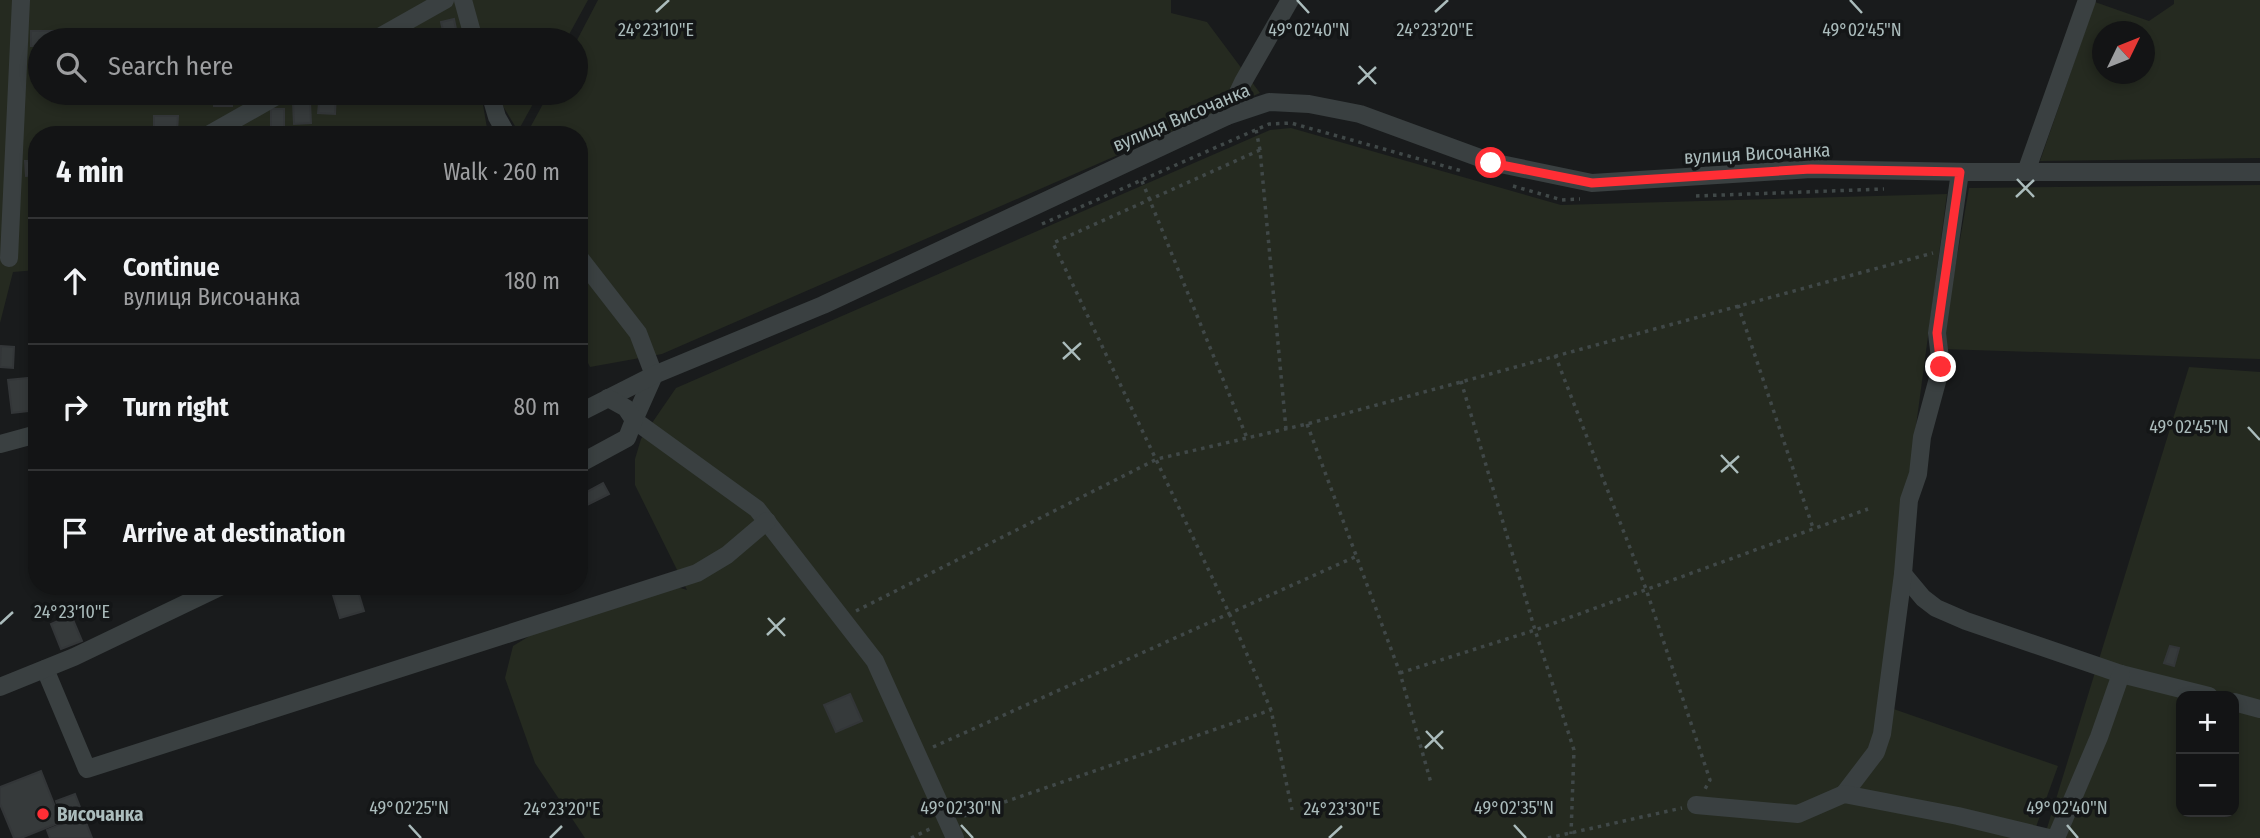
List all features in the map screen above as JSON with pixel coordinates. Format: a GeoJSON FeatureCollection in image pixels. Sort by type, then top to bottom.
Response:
{"type":"FeatureCollection","features":[{"type":"Feature","properties":{"kind":"street"},"geometry":{"type":"LineString","coordinates":[[9,258],[20,0]]}},
{"type":"Feature","properties":{"kind":"street"},"geometry":{"type":"LineString","coordinates":[[395,28],[445,0]]}},
{"type":"Feature","properties":{"kind":"street"},"geometry":{"type":"LineString","coordinates":[[463,0],[471,28]]}},
{"type":"Feature","properties":{"kind":"street"},"geometry":{"type":"LineString","coordinates":[[1227,116],[1243,82],[1290,0]]}},
{"type":"Feature","properties":{"kind":"street"},"geometry":{"type":"LineString","coordinates":[[2026,172],[2087,0]]}},
{"type":"Feature","properties":{"kind":"street","name":"вулиця Височанка"},"geometry":{"type":"LineString","coordinates":[[588,408],[654,375],[823,305],[1227,116],[1269,102],[1310,104],[1360,114],[1491,163],[1592,183],[1811,169],[2260,172]]}},
{"type":"Feature","properties":{"kind":"street"},"geometry":{"type":"LineString","coordinates":[[224,126],[261,105]]}},
{"type":"Feature","properties":{"kind":"street"},"geometry":{"type":"LineString","coordinates":[[494,105],[502,126]]}},
{"type":"Feature","properties":{"kind":"street"},"geometry":{"type":"LineString","coordinates":[[1696,805],[1798,814],[1844,794],[1876,752],[1882,734],[1903,574],[1909,500],[1918,474],[1922,437],[1941,367],[1937,333],[1960,172]]}},
{"type":"Feature","properties":{"kind":"street"},"geometry":{"type":"LineString","coordinates":[[588,269],[638,333],[654,375],[628,438],[588,459]]}},
{"type":"Feature","properties":{"kind":"street"},"geometry":{"type":"LineString","coordinates":[[608,398],[626,408],[634,420],[757,509],[767,521],[875,661],[951,830]]}},
{"type":"Feature","properties":{"kind":"street"},"geometry":{"type":"LineString","coordinates":[[0,444],[28,436]]}},
{"type":"Feature","properties":{"kind":"street"},"geometry":{"type":"LineString","coordinates":[[45,669],[87,769],[697,573],[727,555],[767,521]]}},
{"type":"Feature","properties":{"kind":"street"},"geometry":{"type":"LineString","coordinates":[[1903,574],[1923,598],[1936,608],[1965,621],[2121,674],[2189,691]]}},
{"type":"Feature","properties":{"kind":"street"},"geometry":{"type":"LineString","coordinates":[[0,687],[45,669],[203,595]]}},
{"type":"Feature","properties":{"kind":"street"},"geometry":{"type":"LineString","coordinates":[[2056,838],[2099,737],[2121,674]]}},
{"type":"Feature","properties":{"kind":"street"},"geometry":{"type":"LineString","coordinates":[[2239,703],[2260,709]]}},
{"type":"Feature","properties":{"kind":"street"},"geometry":{"type":"LineString","coordinates":[[1844,794],[1958,816],[2049,838]]}},
{"type":"Feature","properties":{"kind":"path"},"geometry":{"type":"LineString","coordinates":[[1041,224],[1269,124],[1291,123],[1471,174]]}},
{"type":"Feature","properties":{"kind":"path"},"geometry":{"type":"LineString","coordinates":[[1256,130],[1286,429]]}},
{"type":"Feature","properties":{"kind":"path"},"geometry":{"type":"LineString","coordinates":[[1260,150],[1054,243],[1230,615],[1271,710],[1292,810]]}},
{"type":"Feature","properties":{"kind":"path"},"geometry":{"type":"LineString","coordinates":[[1142,180],[1247,438]]}},
{"type":"Feature","properties":{"kind":"path"},"geometry":{"type":"LineString","coordinates":[[1510,185],[1562,200],[1589,199]]}},
{"type":"Feature","properties":{"kind":"path"},"geometry":{"type":"LineString","coordinates":[[1685,196],[1889,189]]}},
{"type":"Feature","properties":{"kind":"path"},"geometry":{"type":"LineString","coordinates":[[842,619],[1157,459],[1307,424],[1949,249]]}},
{"type":"Feature","properties":{"kind":"path"},"geometry":{"type":"LineString","coordinates":[[1738,305],[1813,528]]}},
{"type":"Feature","properties":{"kind":"path"},"geometry":{"type":"LineString","coordinates":[[1548,838],[1696,805],[1710,780],[1646,589],[1555,355]]}},
{"type":"Feature","properties":{"kind":"path"},"geometry":{"type":"LineString","coordinates":[[1461,381],[1535,631],[1574,750],[1571,834]]}},
{"type":"Feature","properties":{"kind":"path"},"geometry":{"type":"LineString","coordinates":[[1307,424],[1400,673],[1431,783]]}},
{"type":"Feature","properties":{"kind":"path"},"geometry":{"type":"LineString","coordinates":[[1400,673],[1535,631],[1868,509]]}},
{"type":"Feature","properties":{"kind":"path"},"geometry":{"type":"LineString","coordinates":[[918,753],[1357,556]]}},
{"type":"Feature","properties":{"kind":"path"},"geometry":{"type":"LineString","coordinates":[[911,838],[951,830],[1271,710]]}},
{"type":"Feature","properties":{"kind":"shaded area"},"geometry":{"type":"Polygon","coordinates":[[[0,0],[466,0],[471,28],[28,28],[28,105],[483,105],[487,126],[28,126],[28,271],[13,272],[0,323],[0,0]]]}},
{"type":"Feature","properties":{"kind":"shaded area"},"geometry":{"type":"Polygon","coordinates":[[[468,0],[588,0],[573,28],[476,28],[468,0]]]}},
{"type":"Feature","properties":{"kind":"shaded area"},"geometry":{"type":"Polygon","coordinates":[[[598,0],[1171,0],[1171,13],[1207,22],[1260,93],[662,354],[590,367],[588,126],[531,126],[542,105],[588,105],[588,28],[583,28],[598,0]]]}},
{"type":"Feature","properties":{"kind":"shaded area"},"geometry":{"type":"Polygon","coordinates":[[[2174,0],[2260,0],[2260,158],[2040,161],[2095,2],[2149,21],[2174,4],[2174,0]]]}},
{"type":"Feature","properties":{"kind":"shaded area"},"geometry":{"type":"Polygon","coordinates":[[[502,105],[532,105],[521,126],[515,126],[502,105]]]}},
{"type":"Feature","properties":{"kind":"shaded area"},"geometry":{"type":"Polygon","coordinates":[[[1291,128],[1561,205],[1947,194],[1888,636],[1882,705],[2058,766],[2032,838],[585,838],[535,763],[505,678],[513,646],[541,629],[670,585],[687,590],[635,485],[635,459],[641,439],[676,388],[1270,130],[1291,128]]]}},
{"type":"Feature","properties":{"kind":"shaded area"},"geometry":{"type":"Polygon","coordinates":[[[2260,185],[2260,359],[1941,349],[1969,188],[2260,185]]]}},
{"type":"Feature","properties":{"kind":"shaded area"},"geometry":{"type":"Polygon","coordinates":[[[2189,367],[2260,372],[2260,838],[2044,838],[2189,367]]]}},
{"type":"Feature","properties":{"kind":"building"},"geometry":{"type":"Polygon","coordinates":[[[454,19],[456,28],[442,28],[441,22],[454,19]]]}},
{"type":"Feature","properties":{"kind":"building"},"geometry":{"type":"Polygon","coordinates":[[[293,105],[310,105],[311,123],[294,124],[293,105]]]}},
{"type":"Feature","properties":{"kind":"building"},"geometry":{"type":"Polygon","coordinates":[[[319,105],[335,105],[335,114],[318,113],[319,105]]]}},
{"type":"Feature","properties":{"kind":"building"},"geometry":{"type":"Polygon","coordinates":[[[271,109],[284,109],[284,126],[271,126],[271,109]]]}},
{"type":"Feature","properties":{"kind":"building"},"geometry":{"type":"Polygon","coordinates":[[[154,116],[178,116],[177,126],[154,126],[154,116]]]}},
{"type":"Feature","properties":{"kind":"building"},"geometry":{"type":"Polygon","coordinates":[[[25,161],[28,161],[28,176],[25,161]]]}},
{"type":"Feature","properties":{"kind":"building"},"geometry":{"type":"Polygon","coordinates":[[[1,346],[14,347],[13,368],[0,367],[1,346]]]}},
{"type":"Feature","properties":{"kind":"building"},"geometry":{"type":"Polygon","coordinates":[[[28,378],[28,411],[12,413],[8,380],[28,378]]]}},
{"type":"Feature","properties":{"kind":"building"},"geometry":{"type":"Polygon","coordinates":[[[603,483],[609,494],[588,504],[588,491],[603,483]]]}},
{"type":"Feature","properties":{"kind":"building"},"geometry":{"type":"Polygon","coordinates":[[[333,595],[359,595],[364,611],[340,618],[333,595]]]}},
{"type":"Feature","properties":{"kind":"building"},"geometry":{"type":"Polygon","coordinates":[[[71,615],[82,641],[61,649],[51,624],[71,615]]]}},
{"type":"Feature","properties":{"kind":"building"},"geometry":{"type":"Polygon","coordinates":[[[2170,646],[2179,648],[2174,666],[2164,663],[2170,646]]]}},
{"type":"Feature","properties":{"kind":"building"},"geometry":{"type":"Polygon","coordinates":[[[850,694],[862,721],[836,732],[824,705],[850,694]]]}},
{"type":"Feature","properties":{"kind":"building"},"geometry":{"type":"Polygon","coordinates":[[[41,771],[61,822],[21,838],[14,838],[0,804],[0,787],[41,771]]]}},
{"type":"Feature","properties":{"kind":"building"},"geometry":{"type":"Polygon","coordinates":[[[75,794],[92,838],[50,838],[47,830],[64,823],[56,801],[75,794]]]}},
{"type":"Feature","properties":{"kind":"place","name":"Височанка"},"geometry":{"type":"Point","coordinates":[43,814]}},
{"type":"Feature","properties":{"kind":"route"},"geometry":{"type":"LineString","coordinates":[[1491,163],[1592,183],[1811,169],[1960,172],[1937,333],[1941,367]]}}]}
